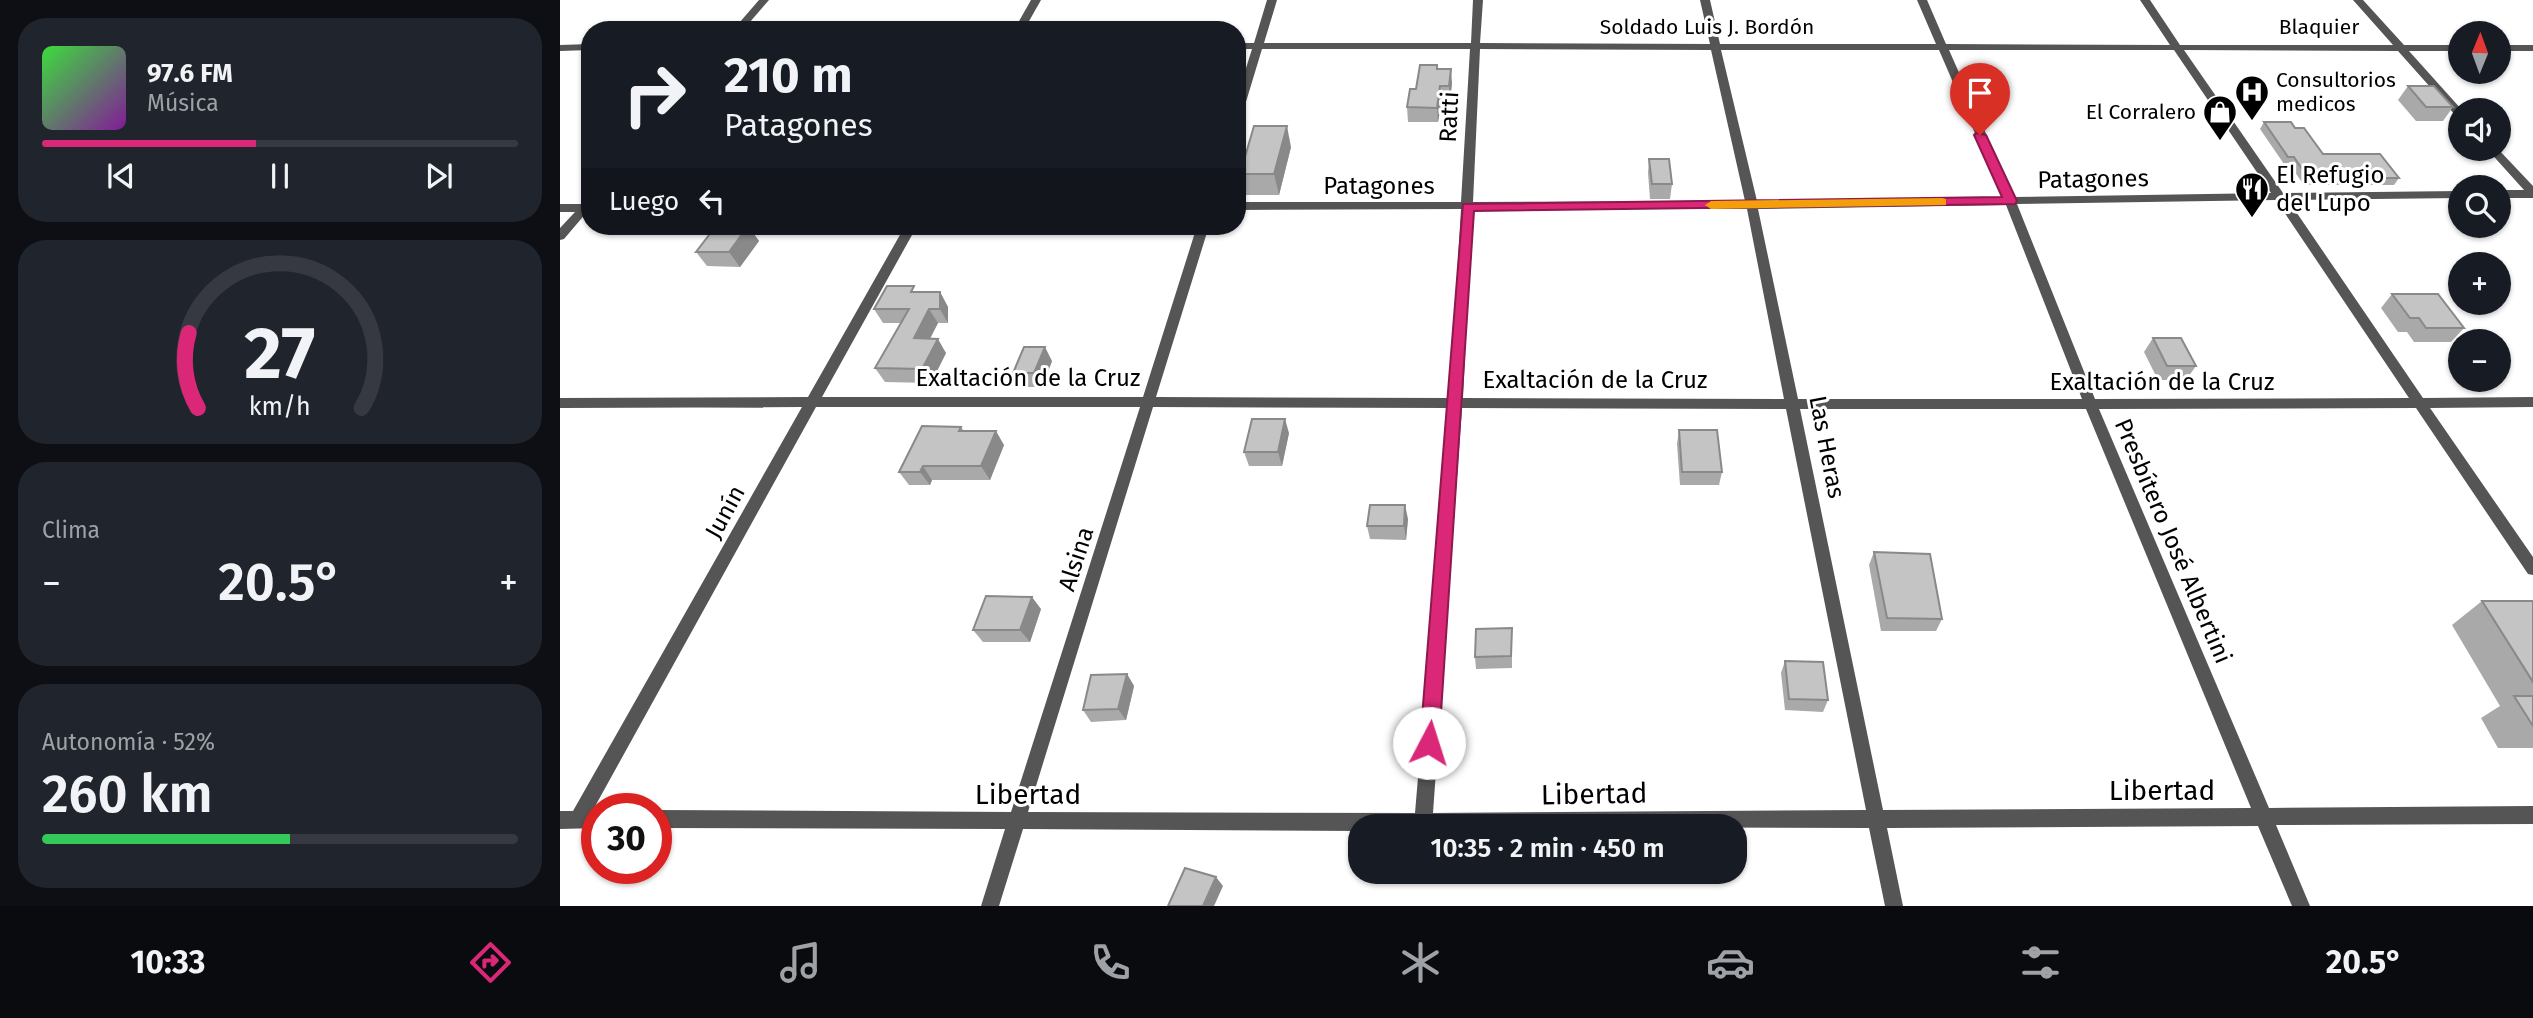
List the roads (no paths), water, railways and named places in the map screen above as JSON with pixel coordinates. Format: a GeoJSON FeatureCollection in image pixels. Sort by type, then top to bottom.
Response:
{"type":"FeatureCollection","features":[{"type":"Feature","properties":{"kind":"street"},"geometry":{"type":"LineString","coordinates":[[746,21],[764,0]]}},
{"type":"Feature","properties":{"kind":"street"},"geometry":{"type":"LineString","coordinates":[[1024,21],[1036,0]]}},
{"type":"Feature","properties":{"kind":"street"},"geometry":{"type":"LineString","coordinates":[[1246,87],[1272,0]]}},
{"type":"Feature","properties":{"kind":"street","name":"Ratti"},"geometry":{"type":"LineString","coordinates":[[1424,814],[1456,402],[1478,0]]}},
{"type":"Feature","properties":{"kind":"street","name":"Las Heras"},"geometry":{"type":"LineString","coordinates":[[1705,0],[1752,205],[1895,906]]}},
{"type":"Feature","properties":{"kind":"street","name":"Presbítero José Albertini"},"geometry":{"type":"LineString","coordinates":[[1922,0],[2010,201],[2091,405],[2301,906]]}},
{"type":"Feature","properties":{"kind":"street"},"geometry":{"type":"LineString","coordinates":[[2145,0],[2533,569]]}},
{"type":"Feature","properties":{"kind":"street"},"geometry":{"type":"LineString","coordinates":[[2358,0],[2448,101]]}},
{"type":"Feature","properties":{"kind":"street","name":"Soldado Luis J. Bordón"},"geometry":{"type":"LineString","coordinates":[[1246,46],[2177,46]]}},
{"type":"Feature","properties":{"kind":"street","name":"Blaquier"},"geometry":{"type":"LineString","coordinates":[[2177,46],[2448,48]]}},
{"type":"Feature","properties":{"kind":"street"},"geometry":{"type":"LineString","coordinates":[[560,48],[581,47]]}},
{"type":"Feature","properties":{"kind":"street"},"geometry":{"type":"LineString","coordinates":[[2511,48],[2533,48]]}},
{"type":"Feature","properties":{"kind":"street"},"geometry":{"type":"LineString","coordinates":[[2503,161],[2533,193]]}},
{"type":"Feature","properties":{"kind":"street"},"geometry":{"type":"LineString","coordinates":[[2511,194],[2533,193]]}},
{"type":"Feature","properties":{"kind":"street","name":"Patagones"},"geometry":{"type":"LineString","coordinates":[[1246,206],[1752,205],[2448,194]]}},
{"type":"Feature","properties":{"kind":"street"},"geometry":{"type":"LineString","coordinates":[[560,208],[581,206]]}},
{"type":"Feature","properties":{"kind":"street"},"geometry":{"type":"LineString","coordinates":[[560,236],[581,214]]}},
{"type":"Feature","properties":{"kind":"street","name":"Junín"},"geometry":{"type":"LineString","coordinates":[[569,819],[814,401],[906,235]]}},
{"type":"Feature","properties":{"kind":"street","name":"Alsina"},"geometry":{"type":"LineString","coordinates":[[990,906],[1200,235]]}},
{"type":"Feature","properties":{"kind":"street","name":"Exaltación de la Cruz"},"geometry":{"type":"LineString","coordinates":[[560,403],[1150,400],[2091,405],[2533,402]]}},
{"type":"Feature","properties":{"kind":"street","name":"Libertad"},"geometry":{"type":"LineString","coordinates":[[1747,818],[2533,815]]}},
{"type":"Feature","properties":{"kind":"street","name":"Libertad"},"geometry":{"type":"LineString","coordinates":[[672,819],[1348,822]]}},
{"type":"Feature","properties":{"kind":"place","name":"Consultorios medicos"},"geometry":{"type":"Point","coordinates":[2252,122]}},
{"type":"Feature","properties":{"kind":"place","name":"El Corralero"},"geometry":{"type":"Point","coordinates":[2220,142]}},
{"type":"Feature","properties":{"kind":"place","name":"El Refugio del Lupo"},"geometry":{"type":"Point","coordinates":[2252,219]}}]}
